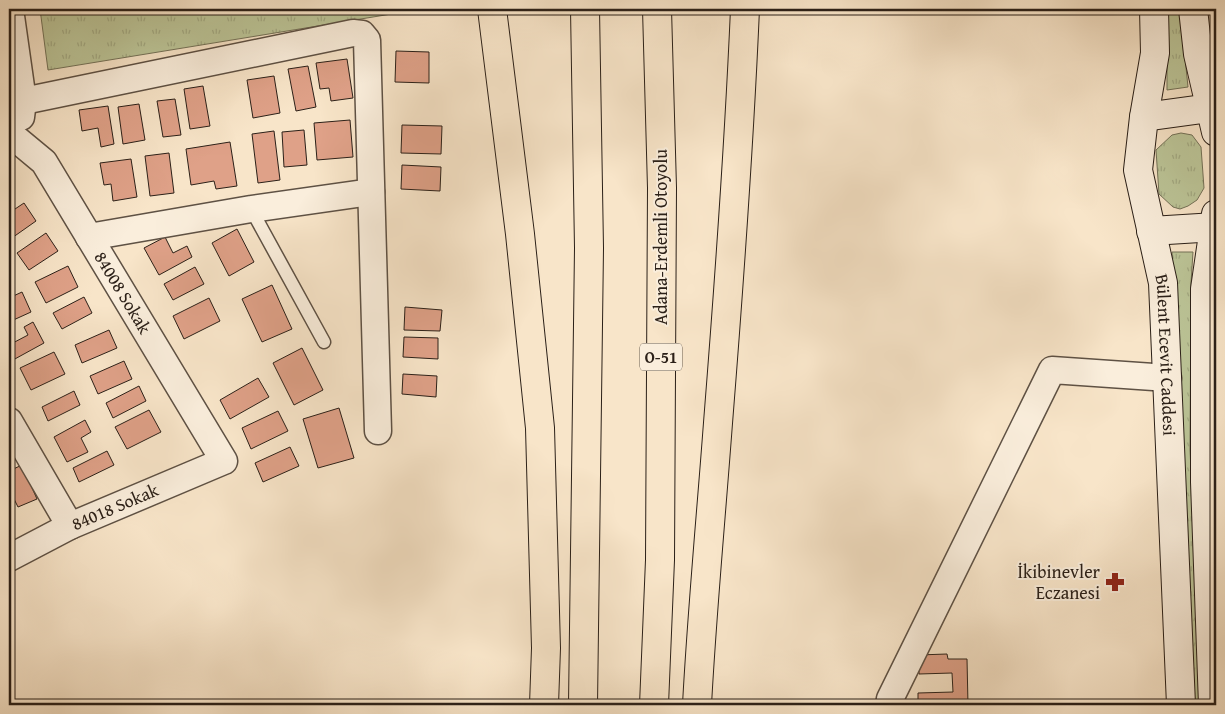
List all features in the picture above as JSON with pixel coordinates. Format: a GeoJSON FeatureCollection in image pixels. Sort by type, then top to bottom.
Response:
{"type":"FeatureCollection","features":[{"type":"Feature","properties":{"kind":"highway"},"geometry":{"type":"LineString","coordinates":[[492,9],[520,234],[540,428],[546,648],[544,705]]}},
{"type":"Feature","properties":{"kind":"highway"},"geometry":{"type":"LineString","coordinates":[[583,705],[589,248],[585,9]]}},
{"type":"Feature","properties":{"kind":"highway","name":"Adana-Erdemli Otoyolu"},"geometry":{"type":"LineString","coordinates":[[654,705],[660,560],[662,188],[657,9]]}},
{"type":"Feature","properties":{"kind":"highway"},"geometry":{"type":"LineString","coordinates":[[697,705],[701,628],[719,412],[740,111],[745,9]]}},
{"type":"Feature","properties":{"kind":"main road","name":"Bülent Ecevit Caddesi"},"geometry":{"type":"LineString","coordinates":[[1154,9],[1155,53],[1144,117],[1138,170],[1163,283],[1181,705]]}},
{"type":"Feature","properties":{"kind":"main road"},"geometry":{"type":"LineString","coordinates":[[1144,117],[1214,115],[1198,54],[1193,9]]}},
{"type":"Feature","properties":{"kind":"main road","name":"Bülent Ecevit Caddesi"},"geometry":{"type":"LineString","coordinates":[[1214,698],[1205,289],[1216,222]]}},
{"type":"Feature","properties":{"kind":"main road"},"geometry":{"type":"LineString","coordinates":[[1151,231],[1216,222]]}},
{"type":"Feature","properties":{"kind":"street"},"geometry":{"type":"LineString","coordinates":[[10,9],[16,102],[20,122],[11,134]]}},
{"type":"Feature","properties":{"kind":"street"},"geometry":{"type":"LineString","coordinates":[[16,102],[353,33],[362,34],[367,40],[378,431]]}},
{"type":"Feature","properties":{"kind":"street","name":"84008 Sokak"},"geometry":{"type":"LineString","coordinates":[[11,134],[44,162],[224,462]]}},
{"type":"Feature","properties":{"kind":"street"},"geometry":{"type":"LineString","coordinates":[[89,237],[252,209],[371,192]]}},
{"type":"Feature","properties":{"kind":"street"},"geometry":{"type":"LineString","coordinates":[[889,705],[890,699],[944,587],[1052,370],[1168,378]]}},
{"type":"Feature","properties":{"kind":"street"},"geometry":{"type":"LineString","coordinates":[[9,421],[70,526]]}},
{"type":"Feature","properties":{"kind":"street","name":"84018 Sokak"},"geometry":{"type":"LineString","coordinates":[[9,558],[70,526],[224,462]]}},
{"type":"Feature","properties":{"kind":"lane"},"geometry":{"type":"LineString","coordinates":[[252,209],[324,342]]}},
{"type":"Feature","properties":{"kind":"green space"},"geometry":{"type":"Polygon","coordinates":[[[40,9],[422,9],[48,70],[40,9]]]}},
{"type":"Feature","properties":{"kind":"green space"},"geometry":{"type":"Polygon","coordinates":[[[1167,9],[1180,9],[1188,87],[1167,90],[1167,9]]]}},
{"type":"Feature","properties":{"kind":"green space"},"geometry":{"type":"Polygon","coordinates":[[[1181,133],[1192,135],[1201,147],[1204,188],[1197,200],[1180,209],[1173,207],[1159,194],[1156,150],[1172,135],[1181,133]]]}},
{"type":"Feature","properties":{"kind":"green space"},"geometry":{"type":"Polygon","coordinates":[[[1172,252],[1193,252],[1191,283],[1190,450],[1202,705],[1189,705],[1182,450],[1172,252]]]}},
{"type":"Feature","properties":{"kind":"building"},"geometry":{"type":"Polygon","coordinates":[[[396,51],[429,52],[429,83],[395,82],[396,51]]]}},
{"type":"Feature","properties":{"kind":"building"},"geometry":{"type":"Polygon","coordinates":[[[347,59],[353,98],[331,101],[329,88],[320,89],[316,63],[347,59]]]}},
{"type":"Feature","properties":{"kind":"building"},"geometry":{"type":"Polygon","coordinates":[[[308,66],[316,107],[296,111],[288,69],[308,66]]]}},
{"type":"Feature","properties":{"kind":"building"},"geometry":{"type":"Polygon","coordinates":[[[274,76],[280,113],[253,118],[247,80],[274,76]]]}},
{"type":"Feature","properties":{"kind":"building"},"geometry":{"type":"Polygon","coordinates":[[[203,86],[210,126],[190,129],[184,89],[203,86]]]}},
{"type":"Feature","properties":{"kind":"building"},"geometry":{"type":"Polygon","coordinates":[[[175,99],[181,135],[163,137],[157,101],[175,99]]]}},
{"type":"Feature","properties":{"kind":"building"},"geometry":{"type":"Polygon","coordinates":[[[139,104],[145,140],[123,144],[118,107],[139,104]]]}},
{"type":"Feature","properties":{"kind":"building"},"geometry":{"type":"Polygon","coordinates":[[[108,106],[114,144],[101,147],[98,128],[82,131],[79,110],[108,106]]]}},
{"type":"Feature","properties":{"kind":"building"},"geometry":{"type":"Polygon","coordinates":[[[350,120],[353,157],[317,160],[314,123],[350,120]]]}},
{"type":"Feature","properties":{"kind":"building"},"geometry":{"type":"Polygon","coordinates":[[[402,125],[442,126],[441,154],[401,153],[402,125]]]}},
{"type":"Feature","properties":{"kind":"building"},"geometry":{"type":"Polygon","coordinates":[[[304,130],[307,165],[284,167],[282,132],[304,130]]]}},
{"type":"Feature","properties":{"kind":"building"},"geometry":{"type":"Polygon","coordinates":[[[274,131],[280,180],[258,183],[252,134],[274,131]]]}},
{"type":"Feature","properties":{"kind":"building"},"geometry":{"type":"Polygon","coordinates":[[[230,142],[237,186],[216,189],[214,181],[191,185],[186,149],[230,142]]]}},
{"type":"Feature","properties":{"kind":"building"},"geometry":{"type":"Polygon","coordinates":[[[169,153],[174,193],[150,196],[145,156],[169,153]]]}},
{"type":"Feature","properties":{"kind":"building"},"geometry":{"type":"Polygon","coordinates":[[[131,159],[137,197],[113,201],[111,184],[104,185],[100,163],[131,159]]]}},
{"type":"Feature","properties":{"kind":"building"},"geometry":{"type":"Polygon","coordinates":[[[402,165],[441,167],[440,191],[401,189],[402,165]]]}},
{"type":"Feature","properties":{"kind":"building"},"geometry":{"type":"Polygon","coordinates":[[[24,203],[36,221],[9,240],[9,213],[24,203]]]}},
{"type":"Feature","properties":{"kind":"building"},"geometry":{"type":"Polygon","coordinates":[[[237,229],[254,262],[229,276],[212,243],[237,229]]]}},
{"type":"Feature","properties":{"kind":"building"},"geometry":{"type":"Polygon","coordinates":[[[46,233],[58,251],[29,270],[17,253],[46,233]]]}},
{"type":"Feature","properties":{"kind":"building"},"geometry":{"type":"Polygon","coordinates":[[[165,237],[173,253],[187,246],[192,257],[159,275],[144,248],[165,237]]]}},
{"type":"Feature","properties":{"kind":"building"},"geometry":{"type":"Polygon","coordinates":[[[68,266],[78,287],[46,303],[35,282],[68,266]]]}},
{"type":"Feature","properties":{"kind":"building"},"geometry":{"type":"Polygon","coordinates":[[[195,267],[204,284],[173,300],[164,284],[195,267]]]}},
{"type":"Feature","properties":{"kind":"building"},"geometry":{"type":"Polygon","coordinates":[[[272,285],[292,329],[262,342],[242,299],[272,285]]]}},
{"type":"Feature","properties":{"kind":"building"},"geometry":{"type":"Polygon","coordinates":[[[22,292],[31,312],[9,322],[9,298],[22,292]]]}},
{"type":"Feature","properties":{"kind":"building"},"geometry":{"type":"Polygon","coordinates":[[[84,297],[92,313],[62,329],[53,313],[84,297]]]}},
{"type":"Feature","properties":{"kind":"building"},"geometry":{"type":"Polygon","coordinates":[[[209,298],[220,321],[184,339],[173,316],[209,298]]]}},
{"type":"Feature","properties":{"kind":"building"},"geometry":{"type":"Polygon","coordinates":[[[405,307],[442,310],[440,331],[404,330],[405,307]]]}},
{"type":"Feature","properties":{"kind":"building"},"geometry":{"type":"Polygon","coordinates":[[[33,322],[44,343],[13,360],[9,351],[9,345],[28,335],[24,327],[33,322]]]}},
{"type":"Feature","properties":{"kind":"building"},"geometry":{"type":"Polygon","coordinates":[[[109,330],[117,348],[82,363],[75,345],[109,330]]]}},
{"type":"Feature","properties":{"kind":"building"},"geometry":{"type":"Polygon","coordinates":[[[404,337],[438,338],[438,359],[403,357],[404,337]]]}},
{"type":"Feature","properties":{"kind":"building"},"geometry":{"type":"Polygon","coordinates":[[[302,348],[323,390],[294,405],[273,363],[302,348]]]}},
{"type":"Feature","properties":{"kind":"building"},"geometry":{"type":"Polygon","coordinates":[[[54,352],[65,374],[31,390],[20,368],[54,352]]]}},
{"type":"Feature","properties":{"kind":"building"},"geometry":{"type":"Polygon","coordinates":[[[124,361],[132,379],[98,394],[90,376],[124,361]]]}},
{"type":"Feature","properties":{"kind":"building"},"geometry":{"type":"Polygon","coordinates":[[[403,374],[437,376],[436,397],[402,394],[403,374]]]}},
{"type":"Feature","properties":{"kind":"building"},"geometry":{"type":"Polygon","coordinates":[[[258,378],[269,397],[230,419],[220,400],[258,378]]]}},
{"type":"Feature","properties":{"kind":"building"},"geometry":{"type":"Polygon","coordinates":[[[139,386],[146,401],[113,418],[106,403],[139,386]]]}},
{"type":"Feature","properties":{"kind":"building"},"geometry":{"type":"Polygon","coordinates":[[[74,391],[80,405],[48,421],[42,407],[74,391]]]}},
{"type":"Feature","properties":{"kind":"building"},"geometry":{"type":"Polygon","coordinates":[[[339,408],[354,458],[318,468],[303,419],[339,408]]]}},
{"type":"Feature","properties":{"kind":"building"},"geometry":{"type":"Polygon","coordinates":[[[149,410],[161,432],[127,449],[115,427],[149,410]]]}},
{"type":"Feature","properties":{"kind":"building"},"geometry":{"type":"Polygon","coordinates":[[[278,411],[288,431],[251,449],[242,428],[278,411]]]}},
{"type":"Feature","properties":{"kind":"building"},"geometry":{"type":"Polygon","coordinates":[[[85,420],[91,432],[81,438],[88,452],[67,462],[54,437],[85,420]]]}},
{"type":"Feature","properties":{"kind":"building"},"geometry":{"type":"Polygon","coordinates":[[[290,447],[299,466],[263,482],[255,463],[290,447]]]}},
{"type":"Feature","properties":{"kind":"building"},"geometry":{"type":"Polygon","coordinates":[[[107,451],[114,465],[79,482],[73,468],[107,451]]]}},
{"type":"Feature","properties":{"kind":"building"},"geometry":{"type":"Polygon","coordinates":[[[22,465],[37,499],[18,507],[9,489],[9,471],[22,465]]]}},
{"type":"Feature","properties":{"kind":"building"},"geometry":{"type":"Polygon","coordinates":[[[947,654],[948,659],[967,659],[968,705],[918,705],[918,693],[953,692],[952,673],[919,674],[918,655],[947,654]]]}},
{"type":"Feature","properties":{"kind":"place","name":"İkibinevler Eczanesi"},"geometry":{"type":"Point","coordinates":[1115,582]}}]}
